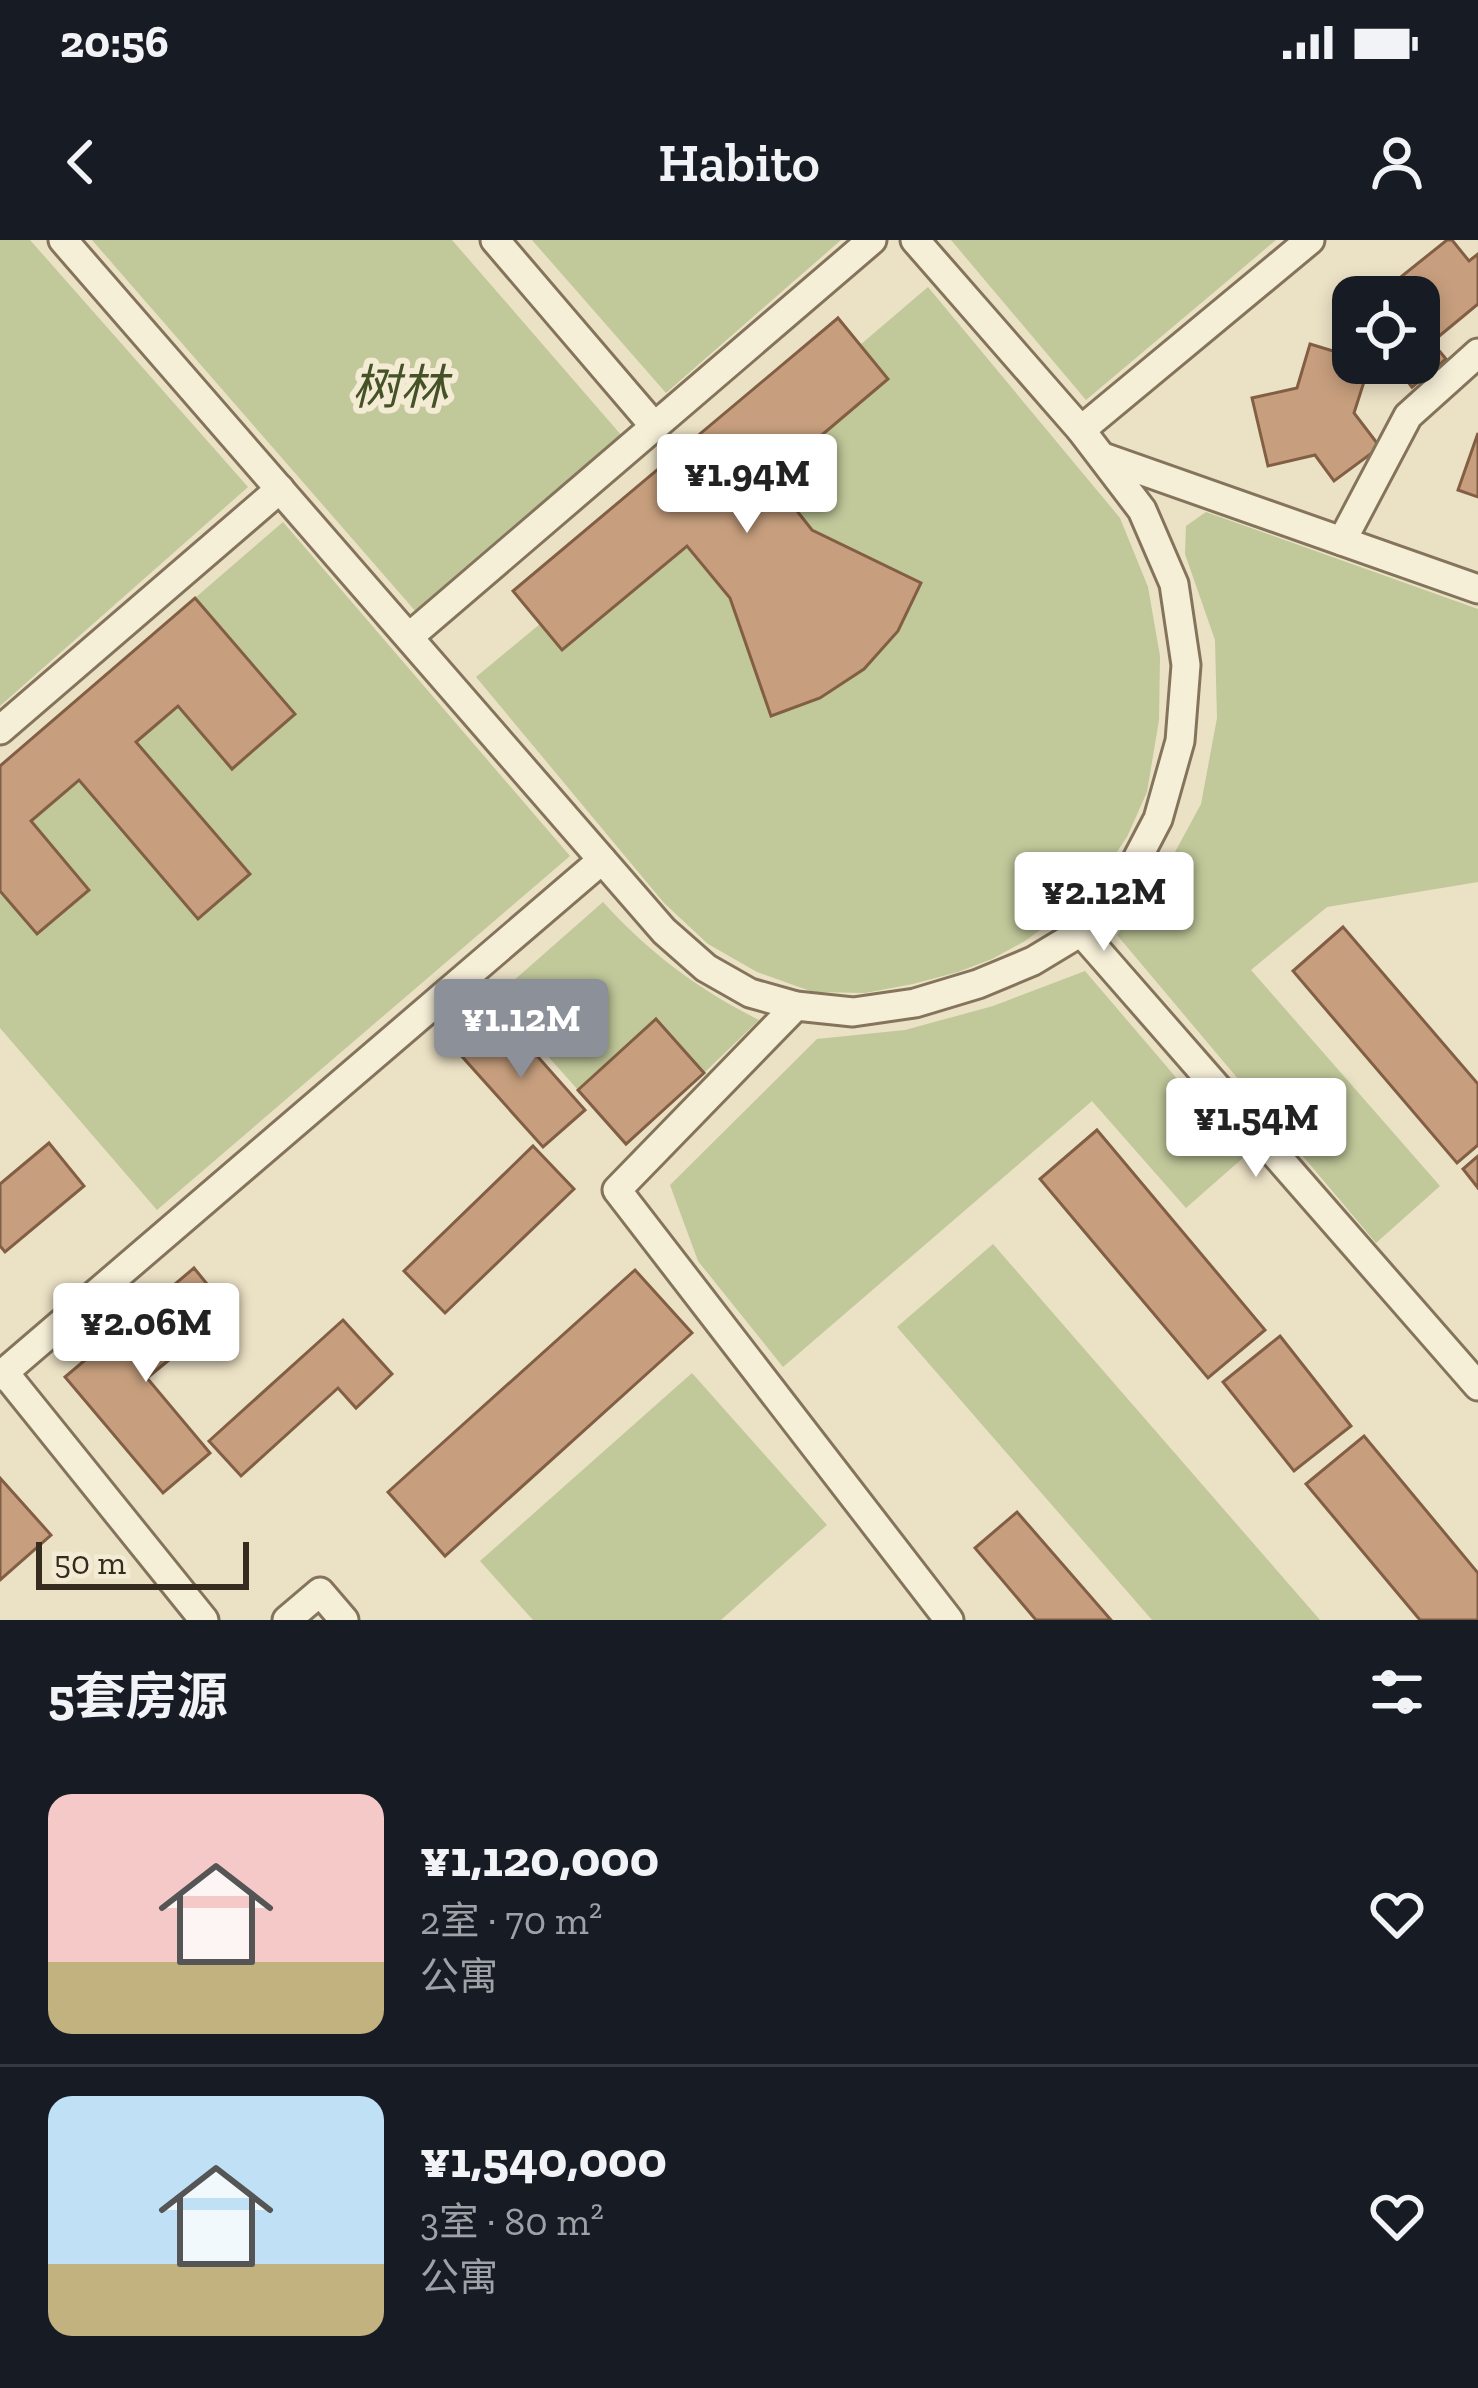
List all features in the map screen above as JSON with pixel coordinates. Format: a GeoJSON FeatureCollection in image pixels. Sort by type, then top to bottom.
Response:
{"type":"FeatureCollection","features":[{"type":"Feature","properties":{"kind":"street"},"geometry":{"type":"LineString","coordinates":[[64,240],[664,931],[706,968],[750,993],[796,1006],[853,1012],[915,1003],[978,984],[1033,961],[1081,932],[1124,884],[1158,819],[1180,741],[1186,665],[1174,584],[1142,510],[1081,430],[915,240]]}},
{"type":"Feature","properties":{"kind":"street"},"geometry":{"type":"LineString","coordinates":[[495,240],[655,427]]}},
{"type":"Feature","properties":{"kind":"street"},"geometry":{"type":"LineString","coordinates":[[409,637],[872,240]]}},
{"type":"Feature","properties":{"kind":"street"},"geometry":{"type":"LineString","coordinates":[[1081,430],[1310,240]]}},
{"type":"Feature","properties":{"kind":"street"},"geometry":{"type":"LineString","coordinates":[[1342,542],[1408,416],[1478,353]]}},
{"type":"Feature","properties":{"kind":"street"},"geometry":{"type":"LineString","coordinates":[[1101,456],[1478,590]]}},
{"type":"Feature","properties":{"kind":"street"},"geometry":{"type":"LineString","coordinates":[[0,730],[280,489]]}},
{"type":"Feature","properties":{"kind":"street"},"geometry":{"type":"LineString","coordinates":[[204,1620],[2,1374],[602,860]]}},
{"type":"Feature","properties":{"kind":"street"},"geometry":{"type":"LineString","coordinates":[[1081,932],[1478,1386]]}},
{"type":"Feature","properties":{"kind":"street"},"geometry":{"type":"LineString","coordinates":[[796,1006],[617,1190],[950,1620]]}},
{"type":"Feature","properties":{"kind":"street"},"geometry":{"type":"LineString","coordinates":[[287,1620],[320,1592],[344,1620]]}},
{"type":"Feature","properties":{"kind":"green space"},"geometry":{"type":"Polygon","coordinates":[[[0,240],[30,240],[248,487],[0,706],[0,240]]]}},
{"type":"Feature","properties":{"kind":"green space","name":"树林"},"geometry":{"type":"Polygon","coordinates":[[[92,240],[452,240],[622,436],[417,613],[92,240]]]}},
{"type":"Feature","properties":{"kind":"green space","name":"树林"},"geometry":{"type":"Polygon","coordinates":[[[532,240],[841,240],[666,393],[532,240]]]}},
{"type":"Feature","properties":{"kind":"green space"},"geometry":{"type":"Polygon","coordinates":[[[951,240],[1276,240],[1086,400],[951,240]]]}},
{"type":"Feature","properties":{"kind":"green space"},"geometry":{"type":"Polygon","coordinates":[[[928,287],[1120,518],[1148,587],[1160,656],[1159,720],[1147,792],[1127,837],[1099,878],[1064,913],[1025,941],[958,972],[865,993],[813,992],[757,972],[708,944],[664,903],[476,677],[540,624],[562,650],[687,546],[730,598],[771,715],[824,693],[869,662],[899,628],[920,583],[812,530],[771,478],[860,345],[928,287]]]}},
{"type":"Feature","properties":{"kind":"green space"},"geometry":{"type":"Polygon","coordinates":[[[1206,512],[1478,609],[1478,882],[1327,907],[1251,970],[1440,1186],[1376,1243],[1117,935],[1162,876],[1201,804],[1217,718],[1215,640],[1185,554],[1186,526],[1206,512]]]}},
{"type":"Feature","properties":{"kind":"green space"},"geometry":{"type":"Polygon","coordinates":[[[283,522],[570,856],[157,1210],[0,1028],[0,891],[37,934],[89,890],[31,821],[79,780],[197,918],[249,874],[136,742],[178,706],[232,768],[294,715],[195,598],[283,522]]]}},
{"type":"Feature","properties":{"kind":"green space"},"geometry":{"type":"Polygon","coordinates":[[[603,902],[675,968],[759,1020],[704,1073],[655,1020],[578,1090],[495,997],[603,902]]]}},
{"type":"Feature","properties":{"kind":"green space"},"geometry":{"type":"Polygon","coordinates":[[[1085,971],[1244,1157],[1186,1208],[1092,1101],[783,1367],[698,1261],[670,1185],[817,1039],[905,1030],[993,1006],[1085,971]]]}},
{"type":"Feature","properties":{"kind":"green space"},"geometry":{"type":"Polygon","coordinates":[[[993,1244],[1320,1620],[1152,1620],[897,1327],[993,1244]]]}},
{"type":"Feature","properties":{"kind":"green space"},"geometry":{"type":"Polygon","coordinates":[[[692,1373],[827,1525],[721,1620],[533,1620],[480,1561],[692,1373]]]}},
{"type":"Feature","properties":{"kind":"building"},"geometry":{"type":"Polygon","coordinates":[[[1452,240],[1469,261],[1478,254],[1478,304],[1440,335],[1440,276],[1402,276],[1452,240]]]}},
{"type":"Feature","properties":{"kind":"building"},"geometry":{"type":"Polygon","coordinates":[[[838,318],[888,379],[771,478],[812,530],[921,583],[898,631],[864,669],[820,698],[771,716],[730,598],[687,546],[562,650],[513,591],[838,318]]]}},
{"type":"Feature","properties":{"kind":"building"},"geometry":{"type":"Polygon","coordinates":[[[1310,344],[1332,351],[1332,384],[1363,384],[1354,413],[1380,447],[1334,481],[1315,455],[1268,466],[1252,398],[1297,388],[1310,344]]]}},
{"type":"Feature","properties":{"kind":"building"},"geometry":{"type":"Polygon","coordinates":[[[1478,433],[1478,497],[1458,490],[1478,433]]]}},
{"type":"Feature","properties":{"kind":"building"},"geometry":{"type":"Polygon","coordinates":[[[195,598],[295,714],[232,769],[178,706],[136,742],[250,874],[198,919],[79,780],[31,821],[89,890],[37,934],[0,891],[0,766],[195,598]]]}},
{"type":"Feature","properties":{"kind":"building"},"geometry":{"type":"Polygon","coordinates":[[[1343,927],[1478,1084],[1478,1145],[1457,1163],[1293,971],[1343,927]]]}},
{"type":"Feature","properties":{"kind":"building"},"geometry":{"type":"Polygon","coordinates":[[[500,1014],[585,1110],[543,1147],[458,1052],[500,1014]]]}},
{"type":"Feature","properties":{"kind":"building"},"geometry":{"type":"Polygon","coordinates":[[[656,1019],[704,1073],[626,1144],[578,1090],[656,1019]]]}},
{"type":"Feature","properties":{"kind":"building"},"geometry":{"type":"Polygon","coordinates":[[[1097,1130],[1265,1330],[1208,1378],[1040,1179],[1097,1130]]]}},
{"type":"Feature","properties":{"kind":"building"},"geometry":{"type":"Polygon","coordinates":[[[49,1143],[84,1186],[5,1252],[0,1246],[0,1184],[49,1143]]]}},
{"type":"Feature","properties":{"kind":"building"},"geometry":{"type":"Polygon","coordinates":[[[533,1146],[574,1189],[445,1313],[404,1271],[533,1146]]]}},
{"type":"Feature","properties":{"kind":"building"},"geometry":{"type":"Polygon","coordinates":[[[1478,1156],[1478,1188],[1463,1169],[1478,1156]]]}},
{"type":"Feature","properties":{"kind":"building"},"geometry":{"type":"Polygon","coordinates":[[[194,1268],[216,1295],[173,1331],[186,1346],[147,1378],[210,1453],[163,1493],[65,1377],[194,1268]]]}},
{"type":"Feature","properties":{"kind":"building"},"geometry":{"type":"Polygon","coordinates":[[[635,1270],[692,1333],[445,1556],[388,1492],[635,1270]]]}},
{"type":"Feature","properties":{"kind":"building"},"geometry":{"type":"Polygon","coordinates":[[[343,1320],[392,1374],[356,1408],[338,1388],[241,1476],[209,1441],[343,1320]]]}},
{"type":"Feature","properties":{"kind":"building"},"geometry":{"type":"Polygon","coordinates":[[[1280,1336],[1351,1426],[1294,1471],[1223,1382],[1280,1336]]]}},
{"type":"Feature","properties":{"kind":"building"},"geometry":{"type":"Polygon","coordinates":[[[1364,1436],[1478,1573],[1478,1620],[1420,1620],[1306,1484],[1364,1436]]]}},
{"type":"Feature","properties":{"kind":"building"},"geometry":{"type":"Polygon","coordinates":[[[0,1478],[51,1535],[0,1580],[0,1478]]]}},
{"type":"Feature","properties":{"kind":"building"},"geometry":{"type":"Polygon","coordinates":[[[1017,1512],[1111,1620],[1036,1620],[975,1548],[1017,1512]]]}}]}
